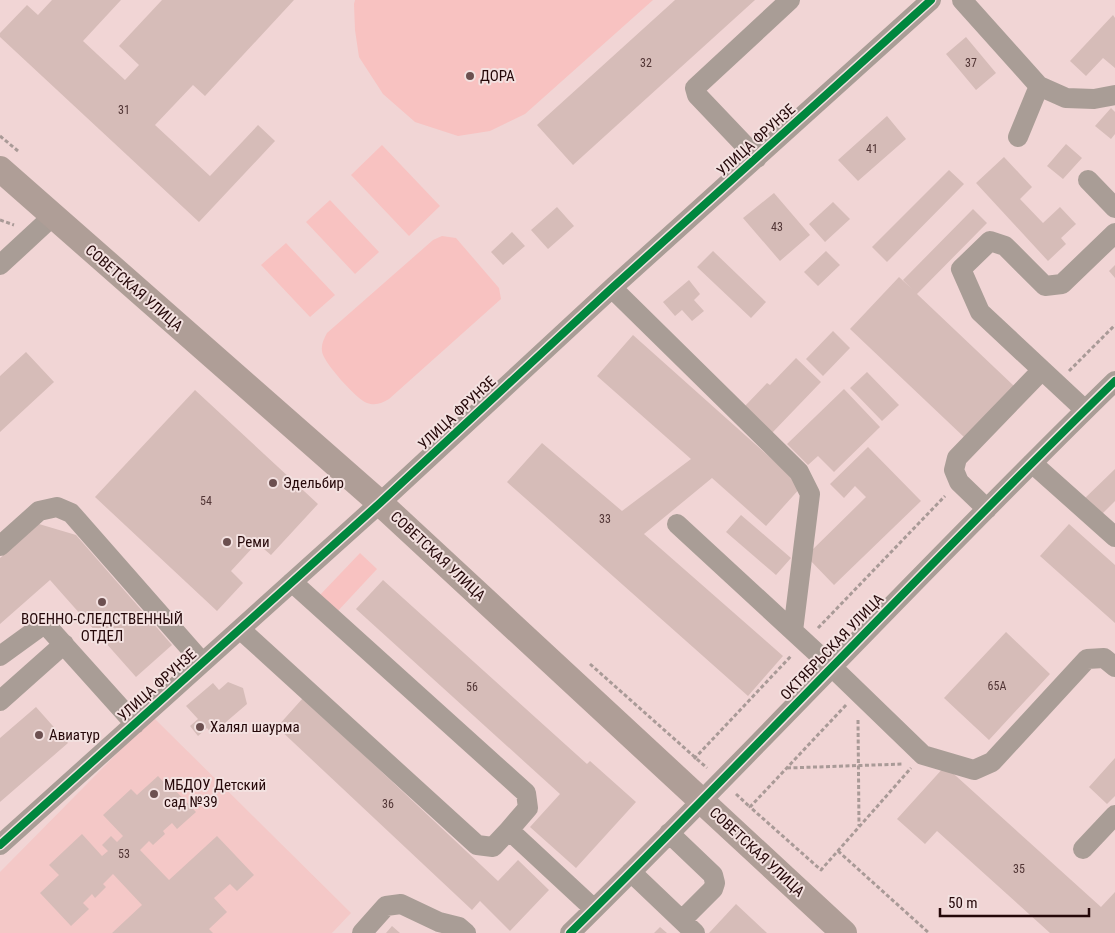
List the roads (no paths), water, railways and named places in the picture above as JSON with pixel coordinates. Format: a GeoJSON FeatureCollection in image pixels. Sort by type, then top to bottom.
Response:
{"type":"FeatureCollection","features":[{"type":"Feature","properties":{"kind":"main road","name":"СОВЕТСКАЯ УЛИЦА"},"geometry":{"type":"LineString","coordinates":[[0,169],[380,503],[844,933]]}},
{"type":"Feature","properties":{"kind":"street"},"geometry":{"type":"LineString","coordinates":[[757,158],[697,95],[695,88],[790,0]]}},
{"type":"Feature","properties":{"kind":"street","name":"УЛИЦА ФРУНЗЕ"},"geometry":{"type":"LineString","coordinates":[[1,841],[135,724],[380,503],[612,288],[931,0]]}},
{"type":"Feature","properties":{"kind":"street"},"geometry":{"type":"LineString","coordinates":[[962,0],[1039,86],[1066,98],[1094,99],[1115,95]]}},
{"type":"Feature","properties":{"kind":"street"},"geometry":{"type":"LineString","coordinates":[[1018,137],[1039,86]]}},
{"type":"Feature","properties":{"kind":"street"},"geometry":{"type":"LineString","coordinates":[[1088,180],[1115,208]]}},
{"type":"Feature","properties":{"kind":"street"},"geometry":{"type":"LineString","coordinates":[[0,265],[53,216]]}},
{"type":"Feature","properties":{"kind":"street"},"geometry":{"type":"LineString","coordinates":[[1085,410],[980,312],[961,269],[990,240],[1005,246],[1045,286],[1062,284],[1115,233]]}},
{"type":"Feature","properties":{"kind":"street"},"geometry":{"type":"LineString","coordinates":[[612,288],[799,472],[810,494],[798,637]]}},
{"type":"Feature","properties":{"kind":"street"},"geometry":{"type":"LineString","coordinates":[[987,509],[959,482],[954,470],[956,458],[1050,377]]}},
{"type":"Feature","properties":{"kind":"street","name":"ОКТЯБРЬСКАЯ УЛИЦА"},"geometry":{"type":"LineString","coordinates":[[570,933],[1115,381]]}},
{"type":"Feature","properties":{"kind":"street"},"geometry":{"type":"LineString","coordinates":[[1032,463],[1115,537]]}},
{"type":"Feature","properties":{"kind":"street"},"geometry":{"type":"LineString","coordinates":[[0,546],[39,511],[56,507],[71,513],[202,662]]}},
{"type":"Feature","properties":{"kind":"street"},"geometry":{"type":"LineString","coordinates":[[677,524],[924,755],[974,770],[992,762],[1087,659],[1104,658],[1115,667]]}},
{"type":"Feature","properties":{"kind":"street"},"geometry":{"type":"LineString","coordinates":[[240,629],[477,845],[493,847],[528,808],[526,793],[292,582]]}},
{"type":"Feature","properties":{"kind":"street"},"geometry":{"type":"LineString","coordinates":[[0,656],[40,627],[47,626],[135,724]]}},
{"type":"Feature","properties":{"kind":"street"},"geometry":{"type":"LineString","coordinates":[[0,701],[64,644]]}},
{"type":"Feature","properties":{"kind":"street"},"geometry":{"type":"LineString","coordinates":[[1083,849],[1115,815]]}},
{"type":"Feature","properties":{"kind":"street"},"geometry":{"type":"LineString","coordinates":[[509,830],[594,909]]}},
{"type":"Feature","properties":{"kind":"street"},"geometry":{"type":"LineString","coordinates":[[631,872],[689,927],[713,890],[715,883],[713,875],[670,833]]}},
{"type":"Feature","properties":{"kind":"street"},"geometry":{"type":"LineString","coordinates":[[362,933],[386,906],[401,904],[439,922],[459,927],[466,933]]}},
{"type":"Feature","properties":{"kind":"place","name":"ДОРА"},"geometry":{"type":"Point","coordinates":[470,76]}},
{"type":"Feature","properties":{"kind":"place","name":"Эдельбир"},"geometry":{"type":"Point","coordinates":[273,483]}},
{"type":"Feature","properties":{"kind":"place","name":"Реми"},"geometry":{"type":"Point","coordinates":[227,542]}},
{"type":"Feature","properties":{"kind":"place","name":"ВОЕННО-СЛЕДСТВЕННЫЙ ОТДЕЛ"},"geometry":{"type":"Point","coordinates":[102,602]}},
{"type":"Feature","properties":{"kind":"place","name":"Халял шаурма"},"geometry":{"type":"Point","coordinates":[200,727]}},
{"type":"Feature","properties":{"kind":"place","name":"Авиатур"},"geometry":{"type":"Point","coordinates":[39,735]}},
{"type":"Feature","properties":{"kind":"place","name":"МБДОУ Детский сад №39"},"geometry":{"type":"Point","coordinates":[154,794]}}]}
